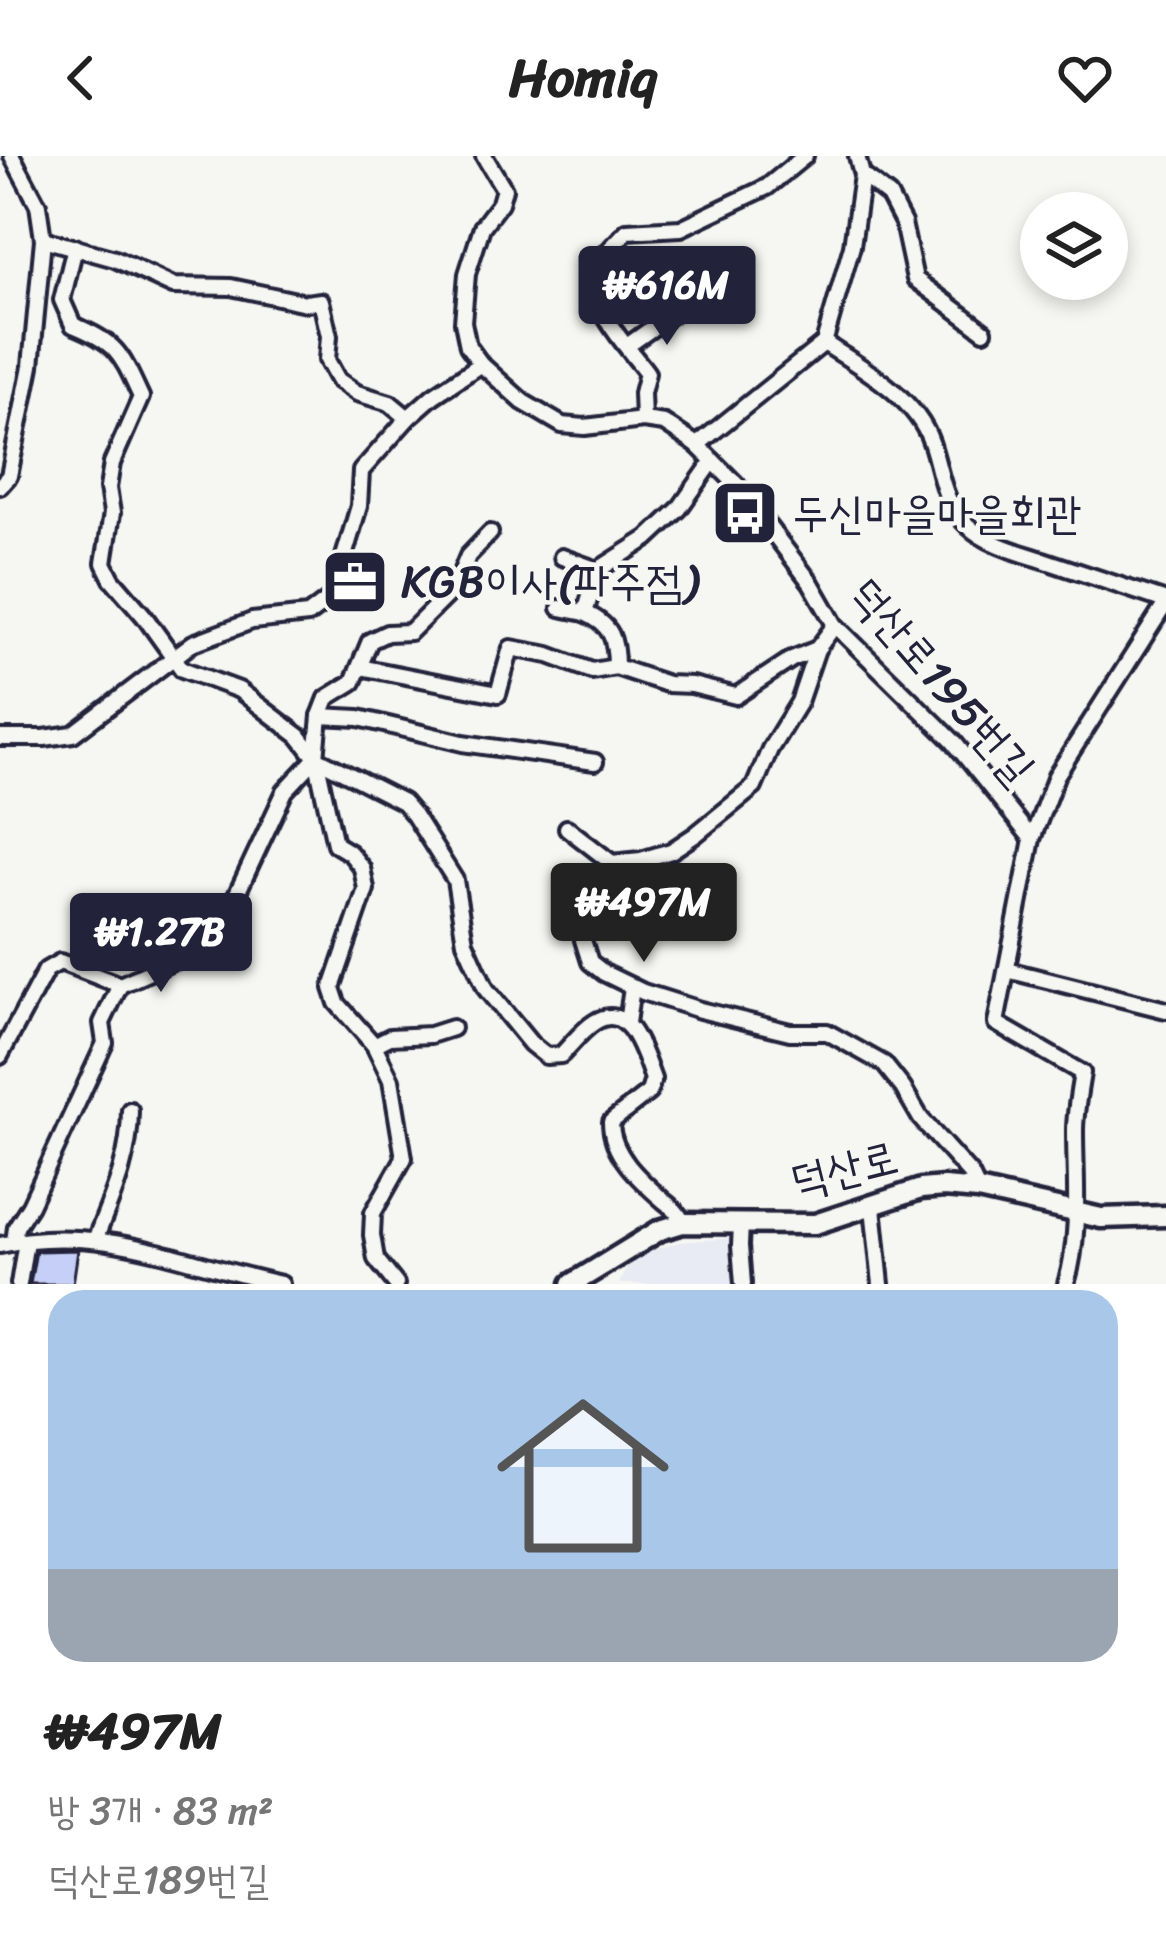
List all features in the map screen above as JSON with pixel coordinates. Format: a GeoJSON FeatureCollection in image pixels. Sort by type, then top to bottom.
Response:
{"type":"FeatureCollection","features":[{"type":"Feature","properties":{"kind":"street"},"geometry":{"type":"LineString","coordinates":[[484,156],[504,189],[482,227],[466,274],[463,322],[468,346],[523,402],[562,425],[585,428],[643,420],[647,374],[601,311],[594,284],[600,262],[627,231],[682,228],[767,188],[805,156]]}},
{"type":"Feature","properties":{"kind":"street"},"geometry":{"type":"LineString","coordinates":[[698,445],[824,343],[852,246],[862,175],[857,156]]}},
{"type":"Feature","properties":{"kind":"street"},"geometry":{"type":"LineString","coordinates":[[0,486],[9,476],[31,367],[43,239],[38,205],[18,159]]}},
{"type":"Feature","properties":{"kind":"street"},"geometry":{"type":"LineString","coordinates":[[862,175],[889,196],[903,223],[915,279],[984,331]]}},
{"type":"Feature","properties":{"kind":"street"},"geometry":{"type":"LineString","coordinates":[[43,239],[116,259],[173,286],[231,287],[306,303],[321,301],[329,336],[327,360],[338,380],[357,393],[390,404],[408,418]]}},
{"type":"Feature","properties":{"kind":"street"},"geometry":{"type":"LineString","coordinates":[[75,247],[62,300],[73,326],[101,337],[113,348],[141,397],[112,464],[108,488],[112,513],[104,563],[112,579],[182,670],[239,690],[299,736],[316,758],[403,802],[455,880],[465,942],[486,989],[531,1044],[546,1056],[561,1055],[592,1023],[606,1017],[628,1023],[653,1079],[649,1092],[611,1121],[611,1136],[618,1154],[678,1211],[683,1223]]}},
{"type":"Feature","properties":{"kind":"street"},"geometry":{"type":"LineString","coordinates":[[627,346],[679,309]]}},
{"type":"Feature","properties":{"kind":"street"},"geometry":{"type":"LineString","coordinates":[[824,343],[893,392],[919,418],[932,443],[938,476],[951,506],[967,525],[992,543],[1166,602],[1056,776],[1032,839]]}},
{"type":"Feature","properties":{"kind":"street"},"geometry":{"type":"LineString","coordinates":[[0,738],[73,734],[193,643],[252,621],[308,615],[332,597],[359,506],[361,471],[408,418],[481,364]]}},
{"type":"Feature","properties":{"kind":"street","name":"덕산로195번길"},"geometry":{"type":"LineString","coordinates":[[643,420],[664,423],[698,445],[737,485],[811,584],[836,626],[953,741],[1032,839],[996,1023],[1082,1073],[1075,1124],[1076,1214]]}},
{"type":"Feature","properties":{"kind":"street"},"geometry":{"type":"LineString","coordinates":[[585,613],[598,570],[648,538],[679,509],[713,460]]}},
{"type":"Feature","properties":{"kind":"street"},"geometry":{"type":"LineString","coordinates":[[396,1284],[376,1258],[373,1213],[404,1158],[392,1080],[374,1045],[337,1003],[332,988],[366,889],[362,868],[335,844],[316,758],[320,716],[326,698],[353,682],[370,641],[410,632],[454,587],[468,556],[490,533]]}},
{"type":"Feature","properties":{"kind":"street"},"geometry":{"type":"LineString","coordinates":[[562,557],[598,570]]}},
{"type":"Feature","properties":{"kind":"street"},"geometry":{"type":"LineString","coordinates":[[560,608],[585,613],[612,632],[616,667]]}},
{"type":"Feature","properties":{"kind":"street"},"geometry":{"type":"LineString","coordinates":[[567,828],[611,863],[671,851],[695,836],[754,788],[770,749],[799,702],[817,649],[836,626]]}},
{"type":"Feature","properties":{"kind":"street"},"geometry":{"type":"LineString","coordinates":[[360,668],[498,694],[509,641],[592,671],[616,667],[667,684],[736,696],[792,659],[817,649]]}},
{"type":"Feature","properties":{"kind":"street"},"geometry":{"type":"LineString","coordinates":[[320,716],[359,718],[463,743],[595,762]]}},
{"type":"Feature","properties":{"kind":"street"},"geometry":{"type":"LineString","coordinates":[[19,1284],[13,1242],[16,1227],[105,1043],[102,1023],[120,985],[186,956],[208,938],[234,900],[285,791],[316,758]]}},
{"type":"Feature","properties":{"kind":"street"},"geometry":{"type":"LineString","coordinates":[[611,863],[581,902],[583,940],[590,962],[632,987],[700,1010],[790,1032],[827,1032],[884,1064],[978,1190]]}},
{"type":"Feature","properties":{"kind":"street"},"geometry":{"type":"LineString","coordinates":[[0,1056],[46,970],[60,962],[120,985]]}},
{"type":"Feature","properties":{"kind":"street"},"geometry":{"type":"LineString","coordinates":[[1007,970],[1166,1010]]}},
{"type":"Feature","properties":{"kind":"street"},"geometry":{"type":"LineString","coordinates":[[628,1023],[632,987]]}},
{"type":"Feature","properties":{"kind":"street"},"geometry":{"type":"LineString","coordinates":[[374,1045],[390,1036],[430,1035],[452,1028]]}},
{"type":"Feature","properties":{"kind":"street"},"geometry":{"type":"LineString","coordinates":[[94,1240],[121,1175],[130,1140],[130,1110]]}},
{"type":"Feature","properties":{"kind":"street","name":"덕산로"},"geometry":{"type":"LineString","coordinates":[[572,1284],[660,1230],[683,1223],[815,1224],[921,1189],[978,1190],[1101,1218],[1166,1216]]}},
{"type":"Feature","properties":{"kind":"street"},"geometry":{"type":"LineString","coordinates":[[873,1207],[881,1284]]}},
{"type":"Feature","properties":{"kind":"street"},"geometry":{"type":"LineString","coordinates":[[1070,1282],[1076,1214]]}},
{"type":"Feature","properties":{"kind":"street"},"geometry":{"type":"LineString","coordinates":[[741,1223],[742,1284]]}},
{"type":"Feature","properties":{"kind":"street"},"geometry":{"type":"LineString","coordinates":[[13,1242],[94,1240],[157,1250],[201,1266],[280,1284]]}},
{"type":"Feature","properties":{"kind":"shaded area"},"geometry":{"type":"Polygon","coordinates":[[[735,1238],[737,1284],[619,1284],[631,1257],[680,1242],[735,1238]]]}},
{"type":"Feature","properties":{"kind":"building"},"geometry":{"type":"Polygon","coordinates":[[[78,1250],[73,1284],[30,1284],[36,1251],[78,1250]]]}},
{"type":"Feature","properties":{"kind":"place","name":"두신마을마을회관"},"geometry":{"type":"Point","coordinates":[745,513]}},
{"type":"Feature","properties":{"kind":"place","name":"KGB이사(파주점)"},"geometry":{"type":"Point","coordinates":[355,582]}}]}
